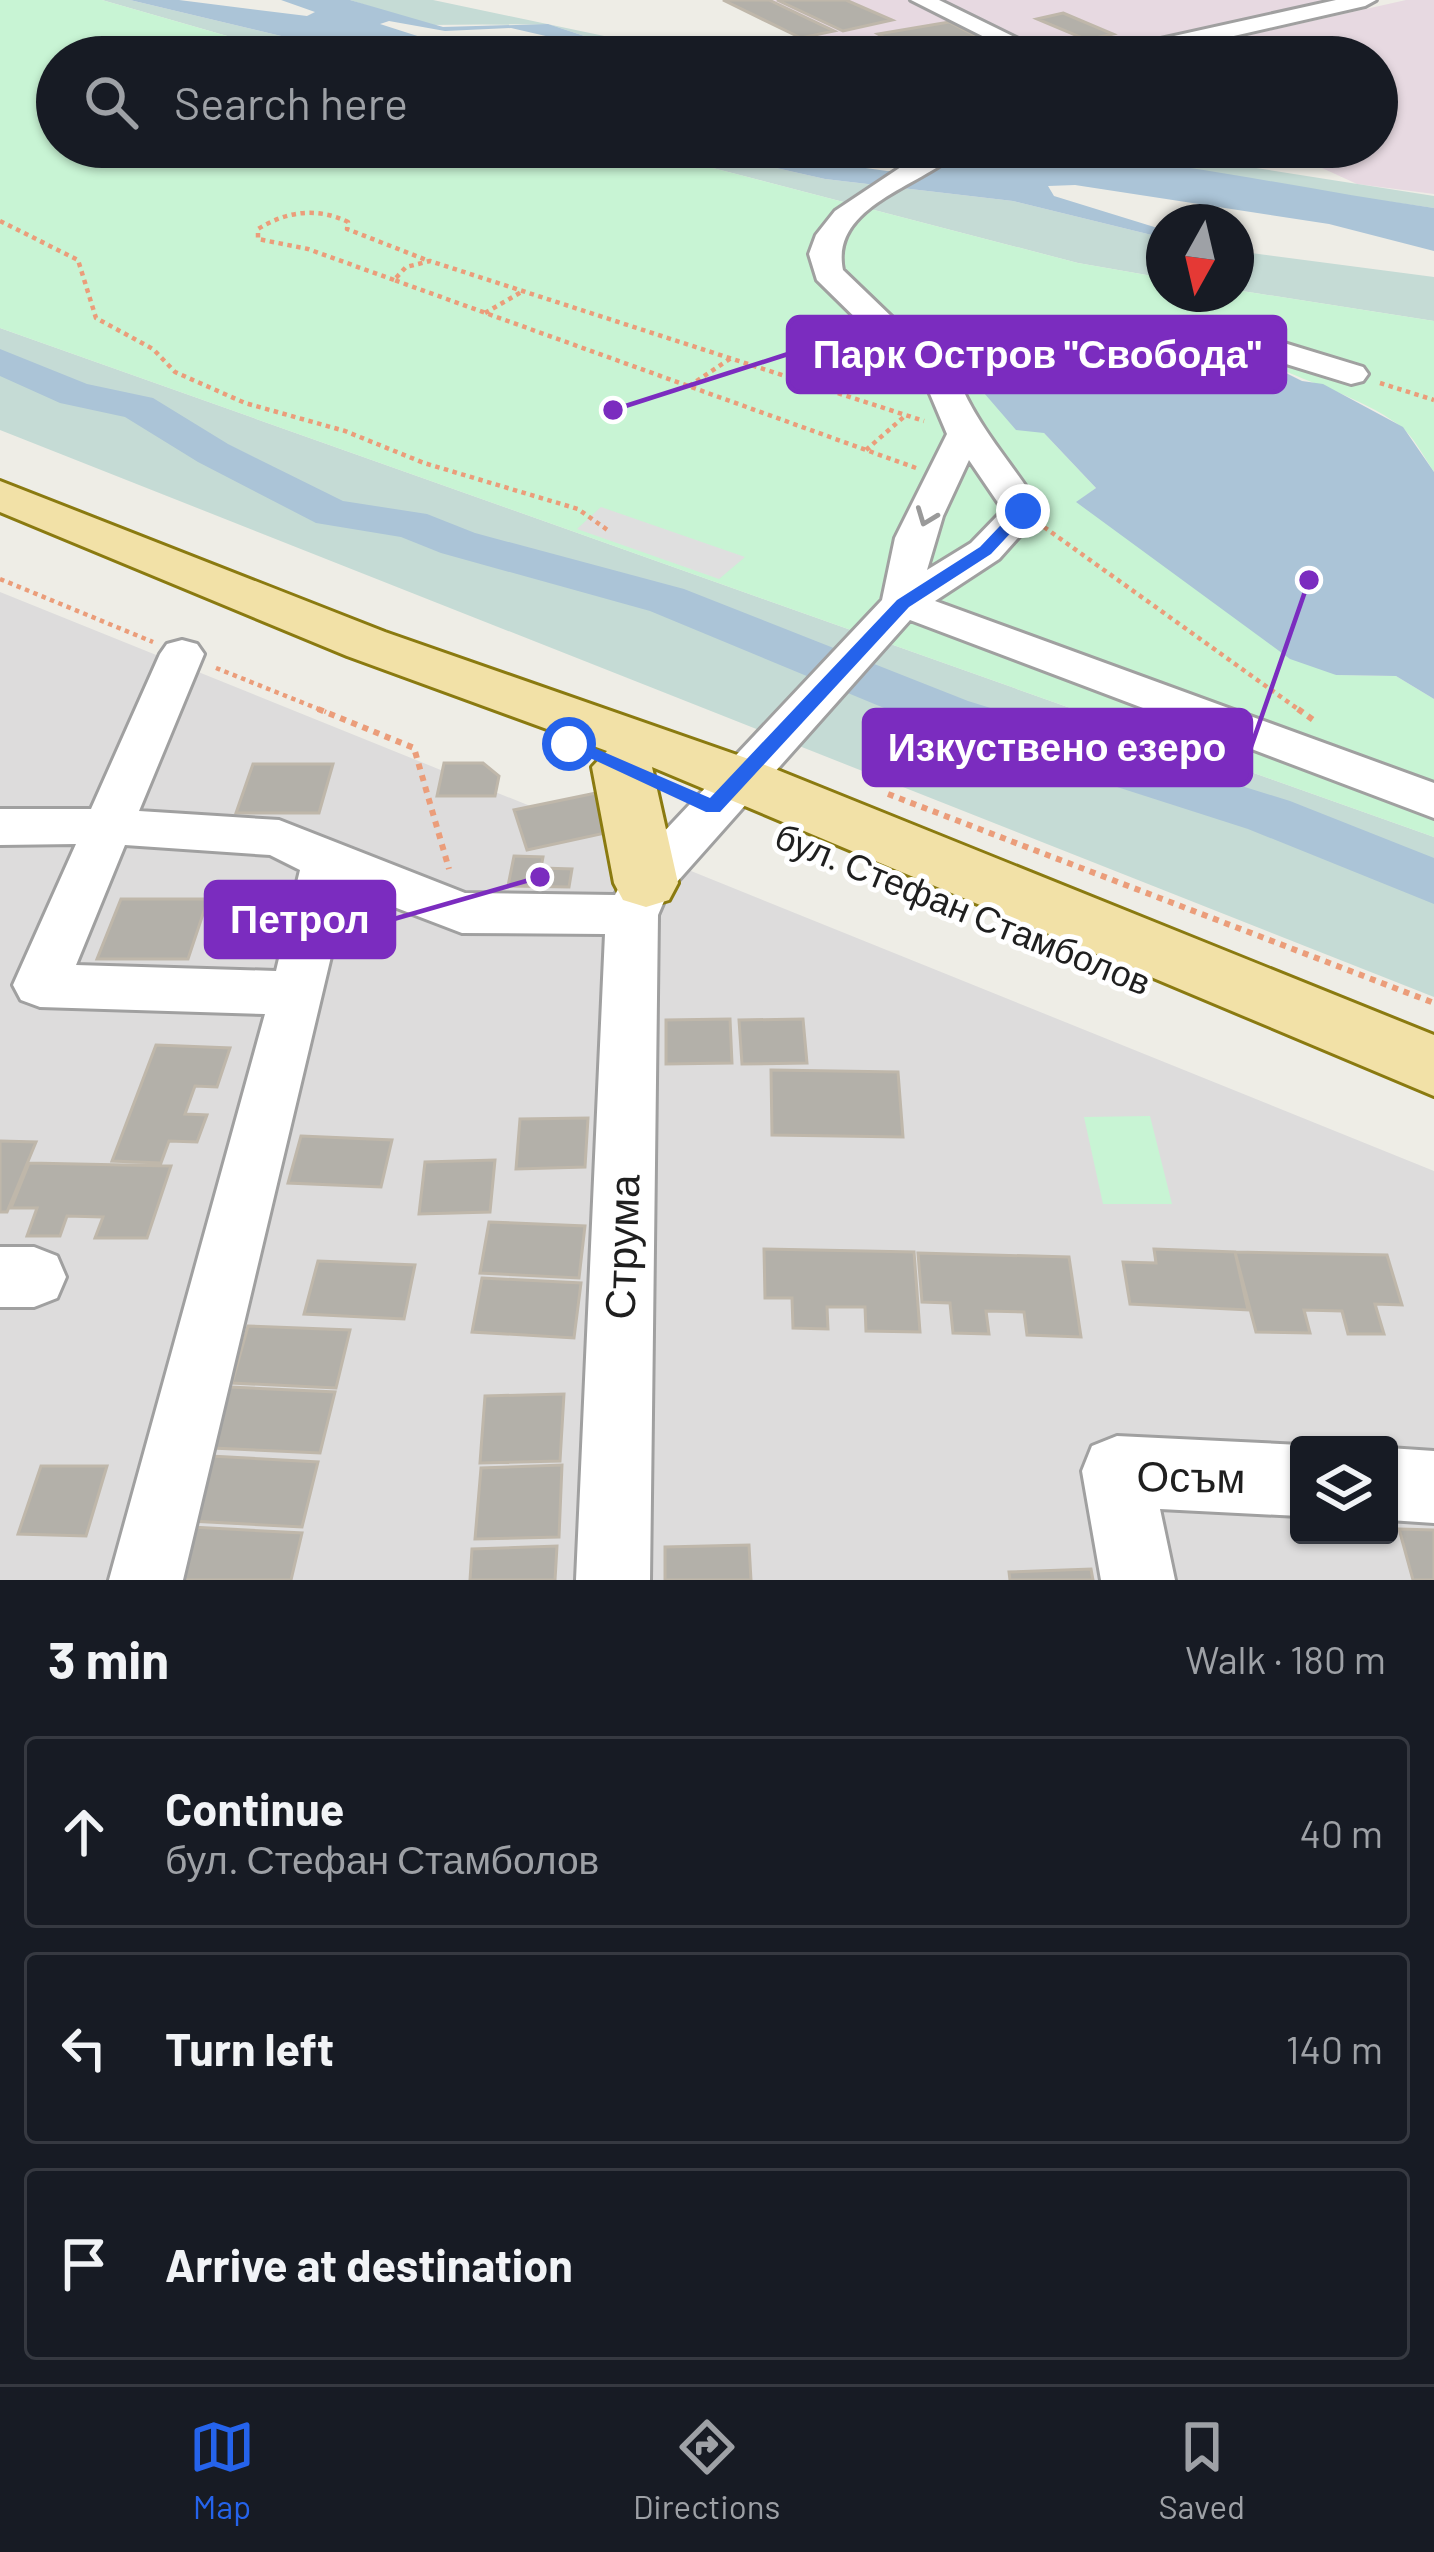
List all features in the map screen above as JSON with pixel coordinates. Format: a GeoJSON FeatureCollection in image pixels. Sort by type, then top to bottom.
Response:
{"type":"FeatureCollection","features":[{"type":"Feature","properties":{"kind":"main road","name":"бул. Стефан Стамболов"},"geometry":{"type":"LineString","coordinates":[[0,495],[365,644],[739,777],[1434,1066]]}},
{"type":"Feature","properties":{"kind":"main road","name":"бул. Стефан Стамболов"},"geometry":{"type":"LineString","coordinates":[[365,644],[622,767],[739,777],[1434,1102]]}},
{"type":"Feature","properties":{"kind":"main road"},"geometry":{"type":"LineString","coordinates":[[622,767],[639,899]]}},
{"type":"Feature","properties":{"kind":"street"},"geometry":{"type":"LineString","coordinates":[[922,0],[998,36]]}},
{"type":"Feature","properties":{"kind":"street"},"geometry":{"type":"LineString","coordinates":[[1297,0],[1323,10]]}},
{"type":"Feature","properties":{"kind":"street"},"geometry":{"type":"LineString","coordinates":[[1206,36],[1365,0]]}},
{"type":"Feature","properties":{"kind":"street"},"geometry":{"type":"LineString","coordinates":[[0,827],[109,826],[279,838],[327,862],[462,913],[639,899],[739,777],[889,616],[986,551],[1023,511],[998,470],[965,434],[943,385],[828,273],[821,252],[844,216],[918,168]]}},
{"type":"Feature","properties":{"kind":"street"},"geometry":{"type":"LineString","coordinates":[[943,385],[1018,340],[1062,329],[1225,335],[1351,374]]}},
{"type":"Feature","properties":{"kind":"street"},"geometry":{"type":"LineString","coordinates":[[889,616],[941,477],[965,434]]}},
{"type":"Feature","properties":{"kind":"street"},"geometry":{"type":"LineString","coordinates":[[889,616],[1434,801]]}},
{"type":"Feature","properties":{"kind":"street"},"geometry":{"type":"LineString","coordinates":[[182,654],[40,985],[298,993]]}},
{"type":"Feature","properties":{"kind":"street"},"geometry":{"type":"LineString","coordinates":[[146,1580],[298,993],[327,862]]}},
{"type":"Feature","properties":{"kind":"street","name":"Струма"},"geometry":{"type":"LineString","coordinates":[[613,1580],[639,899]]}},
{"type":"Feature","properties":{"kind":"street","name":"Осъм"},"geometry":{"type":"LineString","coordinates":[[1138,1580],[1118,1471],[1290,1480]]}},
{"type":"Feature","properties":{"kind":"street"},"geometry":{"type":"LineString","coordinates":[[1398,1484],[1434,1486]]}},
{"type":"Feature","properties":{"kind":"path"},"geometry":{"type":"LineString","coordinates":[[941,477],[308,249],[271,245],[258,239],[258,229],[272,219],[315,211],[337,215],[347,222],[347,229],[430,261],[965,434]]}},
{"type":"Feature","properties":{"kind":"path"},"geometry":{"type":"LineString","coordinates":[[0,221],[78,260],[96,318],[153,349],[175,372],[245,404],[345,431],[424,463],[578,509],[609,531]]}},
{"type":"Feature","properties":{"kind":"path"},"geometry":{"type":"LineString","coordinates":[[394,280],[406,267],[430,261]]}},
{"type":"Feature","properties":{"kind":"path"},"geometry":{"type":"LineString","coordinates":[[485,313],[523,291]]}},
{"type":"Feature","properties":{"kind":"path"},"geometry":{"type":"LineString","coordinates":[[689,386],[731,358]]}},
{"type":"Feature","properties":{"kind":"path"},"geometry":{"type":"LineString","coordinates":[[1351,374],[1434,400]]}},
{"type":"Feature","properties":{"kind":"path"},"geometry":{"type":"LineString","coordinates":[[866,450],[906,415]]}},
{"type":"Feature","properties":{"kind":"path"},"geometry":{"type":"LineString","coordinates":[[1023,511],[1323,727]]}},
{"type":"Feature","properties":{"kind":"path"},"geometry":{"type":"LineString","coordinates":[[0,579],[414,748],[462,913]]}},
{"type":"Feature","properties":{"kind":"path"},"geometry":{"type":"LineString","coordinates":[[877,790],[1434,1003]]}},
{"type":"Feature","properties":{"kind":"shaded area"},"geometry":{"type":"Polygon","coordinates":[[[102,0],[130,0],[281,36],[227,36],[102,0]]]}},
{"type":"Feature","properties":{"kind":"shaded area"},"geometry":{"type":"Polygon","coordinates":[[[130,0],[179,0],[307,16],[315,12],[281,0],[350,0],[443,27],[548,24],[584,36],[546,36],[511,28],[445,31],[389,21],[380,24],[417,36],[281,36],[130,0]]]}},
{"type":"Feature","properties":{"kind":"shaded area"},"geometry":{"type":"Polygon","coordinates":[[[350,0],[433,0],[547,24],[427,25],[350,0]]]}},
{"type":"Feature","properties":{"kind":"shaded area"},"geometry":{"type":"Polygon","coordinates":[[[733,0],[1330,0],[1173,36],[808,36],[733,0]]]}},
{"type":"Feature","properties":{"kind":"shaded area"},"geometry":{"type":"Polygon","coordinates":[[[1406,0],[1434,0],[1434,194],[1357,184],[1322,168],[1398,168],[1398,36],[1245,36],[1406,0]]]}},
{"type":"Feature","properties":{"kind":"shaded area"},"geometry":{"type":"Polygon","coordinates":[[[550,25],[603,36],[584,36],[550,25]]]}},
{"type":"Feature","properties":{"kind":"shaded area"},"geometry":{"type":"Polygon","coordinates":[[[713,168],[777,168],[825,179],[1013,201],[1146,234],[1146,275],[1078,263],[713,168]]]}},
{"type":"Feature","properties":{"kind":"shaded area"},"geometry":{"type":"Polygon","coordinates":[[[777,168],[1187,168],[1434,208],[1434,251],[1329,224],[1254,212],[1254,204],[1199,204],[1075,185],[1048,186],[1054,196],[1146,224],[1146,234],[1013,201],[825,179],[777,168]]]}},
{"type":"Feature","properties":{"kind":"shaded area"},"geometry":{"type":"Polygon","coordinates":[[[1187,168],[1256,168],[1434,196],[1434,208],[1187,168]]]}},
{"type":"Feature","properties":{"kind":"shaded area"},"geometry":{"type":"Polygon","coordinates":[[[1254,253],[1434,277],[1434,321],[1254,293],[1254,253]]]}},
{"type":"Feature","properties":{"kind":"shaded area"},"geometry":{"type":"Polygon","coordinates":[[[0,328],[1434,837],[1434,997],[0,430],[0,328]]]}},
{"type":"Feature","properties":{"kind":"shaded area"},"geometry":{"type":"Polygon","coordinates":[[[1070,339],[1207,342],[1258,359],[1302,381],[1323,384],[1403,427],[1434,472],[1434,699],[1396,676],[1336,675],[1290,659],[1076,502],[1096,488],[1044,433],[1016,430],[984,393],[996,370],[1017,355],[1070,339]]]}},
{"type":"Feature","properties":{"kind":"shaded area"},"geometry":{"type":"Polygon","coordinates":[[[601,507],[745,557],[719,579],[577,529],[601,507]]]}},
{"type":"Feature","properties":{"kind":"shaded area"},"geometry":{"type":"Polygon","coordinates":[[[0,592],[1434,1171],[1434,1580],[0,1580],[0,592]]]}},
{"type":"Feature","properties":{"kind":"green space"},"geometry":{"type":"Polygon","coordinates":[[[0,0],[102,0],[227,36],[36,36],[36,168],[713,168],[1078,263],[1146,275],[1146,312],[1254,312],[1254,293],[1434,321],[1434,472],[1409,434],[1382,414],[1258,359],[1044,433],[1096,488],[1077,502],[1336,675],[1396,676],[1434,699],[1434,837],[0,328],[0,0]]]}},
{"type":"Feature","properties":{"kind":"green space"},"geometry":{"type":"Polygon","coordinates":[[[1150,1116],[1172,1204],[1103,1204],[1084,1117],[1150,1116]]]}},
{"type":"Feature","properties":{"kind":"building"},"geometry":{"type":"Polygon","coordinates":[[[723,0],[769,0],[834,31],[797,36],[723,0]]]}},
{"type":"Feature","properties":{"kind":"building"},"geometry":{"type":"Polygon","coordinates":[[[777,0],[846,0],[892,20],[843,31],[777,0]]]}},
{"type":"Feature","properties":{"kind":"building"},"geometry":{"type":"Polygon","coordinates":[[[1063,13],[1113,34],[1077,36],[1037,19],[1063,13]]]}},
{"type":"Feature","properties":{"kind":"building"},"geometry":{"type":"Polygon","coordinates":[[[949,22],[976,36],[882,36],[878,34],[949,22]]]}},
{"type":"Feature","properties":{"kind":"building"},"geometry":{"type":"Polygon","coordinates":[[[444,763],[483,763],[499,776],[495,796],[437,796],[444,763]]]}},
{"type":"Feature","properties":{"kind":"building"},"geometry":{"type":"Polygon","coordinates":[[[253,764],[333,764],[319,813],[236,813],[253,764]]]}},
{"type":"Feature","properties":{"kind":"building"},"geometry":{"type":"Polygon","coordinates":[[[596,793],[610,832],[527,850],[514,810],[596,793]]]}},
{"type":"Feature","properties":{"kind":"building"},"geometry":{"type":"Polygon","coordinates":[[[514,856],[543,857],[541,868],[572,869],[569,887],[508,886],[514,856]]]}},
{"type":"Feature","properties":{"kind":"building"},"geometry":{"type":"Polygon","coordinates":[[[121,899],[208,899],[188,959],[97,959],[121,899]]]}},
{"type":"Feature","properties":{"kind":"building"},"geometry":{"type":"Polygon","coordinates":[[[730,1019],[732,1063],[666,1064],[666,1020],[730,1019]]]}},
{"type":"Feature","properties":{"kind":"building"},"geometry":{"type":"Polygon","coordinates":[[[803,1019],[807,1063],[742,1064],[739,1020],[803,1019]]]}},
{"type":"Feature","properties":{"kind":"building"},"geometry":{"type":"Polygon","coordinates":[[[156,1045],[230,1048],[217,1087],[195,1086],[185,1114],[207,1115],[197,1142],[169,1141],[161,1163],[112,1161],[156,1045]]]}},
{"type":"Feature","properties":{"kind":"building"},"geometry":{"type":"Polygon","coordinates":[[[771,1070],[898,1072],[903,1137],[772,1135],[771,1070]]]}},
{"type":"Feature","properties":{"kind":"building"},"geometry":{"type":"Polygon","coordinates":[[[588,1118],[585,1167],[516,1169],[520,1119],[588,1118]]]}},
{"type":"Feature","properties":{"kind":"building"},"geometry":{"type":"Polygon","coordinates":[[[301,1136],[392,1140],[381,1187],[288,1183],[301,1136]]]}},
{"type":"Feature","properties":{"kind":"building"},"geometry":{"type":"Polygon","coordinates":[[[0,1141],[36,1142],[7,1212],[0,1212],[0,1141]]]}},
{"type":"Feature","properties":{"kind":"building"},"geometry":{"type":"Polygon","coordinates":[[[495,1160],[490,1212],[419,1214],[425,1162],[495,1160]]]}},
{"type":"Feature","properties":{"kind":"building"},"geometry":{"type":"Polygon","coordinates":[[[29,1163],[171,1166],[147,1238],[95,1238],[103,1217],[67,1216],[60,1236],[27,1236],[37,1208],[11,1208],[29,1163]]]}},
{"type":"Feature","properties":{"kind":"building"},"geometry":{"type":"Polygon","coordinates":[[[489,1222],[585,1226],[579,1278],[480,1273],[489,1222]]]}},
{"type":"Feature","properties":{"kind":"building"},"geometry":{"type":"Polygon","coordinates":[[[764,1249],[914,1252],[920,1332],[866,1331],[865,1307],[827,1307],[828,1329],[793,1328],[792,1298],[765,1298],[764,1249]]]}},
{"type":"Feature","properties":{"kind":"building"},"geometry":{"type":"Polygon","coordinates":[[[1154,1249],[1235,1252],[1248,1310],[1130,1304],[1123,1262],[1156,1263],[1154,1249]]]}},
{"type":"Feature","properties":{"kind":"building"},"geometry":{"type":"Polygon","coordinates":[[[1235,1252],[1387,1255],[1402,1305],[1375,1304],[1384,1334],[1348,1334],[1342,1311],[1304,1310],[1310,1333],[1256,1332],[1235,1252]]]}},
{"type":"Feature","properties":{"kind":"building"},"geometry":{"type":"Polygon","coordinates":[[[918,1253],[1069,1257],[1081,1337],[1027,1335],[1024,1312],[986,1311],[989,1334],[953,1333],[950,1303],[922,1302],[918,1253]]]}},
{"type":"Feature","properties":{"kind":"building"},"geometry":{"type":"Polygon","coordinates":[[[318,1261],[415,1265],[404,1319],[304,1314],[318,1261]]]}},
{"type":"Feature","properties":{"kind":"building"},"geometry":{"type":"Polygon","coordinates":[[[482,1278],[581,1283],[574,1338],[472,1332],[482,1278]]]}},
{"type":"Feature","properties":{"kind":"building"},"geometry":{"type":"Polygon","coordinates":[[[248,1326],[350,1330],[336,1388],[232,1383],[248,1326]]]}},
{"type":"Feature","properties":{"kind":"building"},"geometry":{"type":"Polygon","coordinates":[[[230,1387],[335,1392],[320,1453],[213,1448],[230,1387]]]}},
{"type":"Feature","properties":{"kind":"building"},"geometry":{"type":"Polygon","coordinates":[[[564,1394],[560,1461],[480,1463],[485,1396],[564,1394]]]}},
{"type":"Feature","properties":{"kind":"building"},"geometry":{"type":"Polygon","coordinates":[[[210,1456],[318,1462],[302,1527],[191,1521],[210,1456]]]}},
{"type":"Feature","properties":{"kind":"building"},"geometry":{"type":"Polygon","coordinates":[[[562,1465],[559,1537],[475,1539],[481,1468],[562,1465]]]}},
{"type":"Feature","properties":{"kind":"building"},"geometry":{"type":"Polygon","coordinates":[[[41,1466],[107,1466],[86,1536],[18,1534],[41,1466]]]}},
{"type":"Feature","properties":{"kind":"building"},"geometry":{"type":"Polygon","coordinates":[[[191,1527],[302,1533],[291,1580],[176,1580],[191,1527]]]}},
{"type":"Feature","properties":{"kind":"building"},"geometry":{"type":"Polygon","coordinates":[[[1399,1529],[1434,1530],[1434,1580],[1413,1580],[1399,1529]]]}},
{"type":"Feature","properties":{"kind":"building"},"geometry":{"type":"Polygon","coordinates":[[[749,1545],[751,1580],[665,1580],[665,1547],[749,1545]]]}},
{"type":"Feature","properties":{"kind":"building"},"geometry":{"type":"Polygon","coordinates":[[[557,1546],[555,1580],[470,1580],[472,1549],[557,1546]]]}},
{"type":"Feature","properties":{"kind":"building"},"geometry":{"type":"Polygon","coordinates":[[[1091,1569],[1093,1580],[1010,1580],[1009,1572],[1091,1569]]]}},
{"type":"Feature","properties":{"kind":"waterway"},"geometry":{"type":"LineString","coordinates":[[0,361],[75,394],[138,407],[213,453],[332,513],[411,524],[458,543],[667,600],[949,714],[1269,815],[1434,882]]}},
{"type":"Feature","properties":{"kind":"place","name":"Парк Остров \"Свобода\""},"geometry":{"type":"Point","coordinates":[613,410]}},
{"type":"Feature","properties":{"kind":"place","name":"Изкуствено езеро"},"geometry":{"type":"Point","coordinates":[1309,580]}},
{"type":"Feature","properties":{"kind":"place","name":"Петрол"},"geometry":{"type":"Point","coordinates":[540,877]}},
{"type":"Feature","properties":{"kind":"route"},"geometry":{"type":"LineString","coordinates":[[569,744],[713,807],[903,603],[986,551],[1023,511]]}}]}
